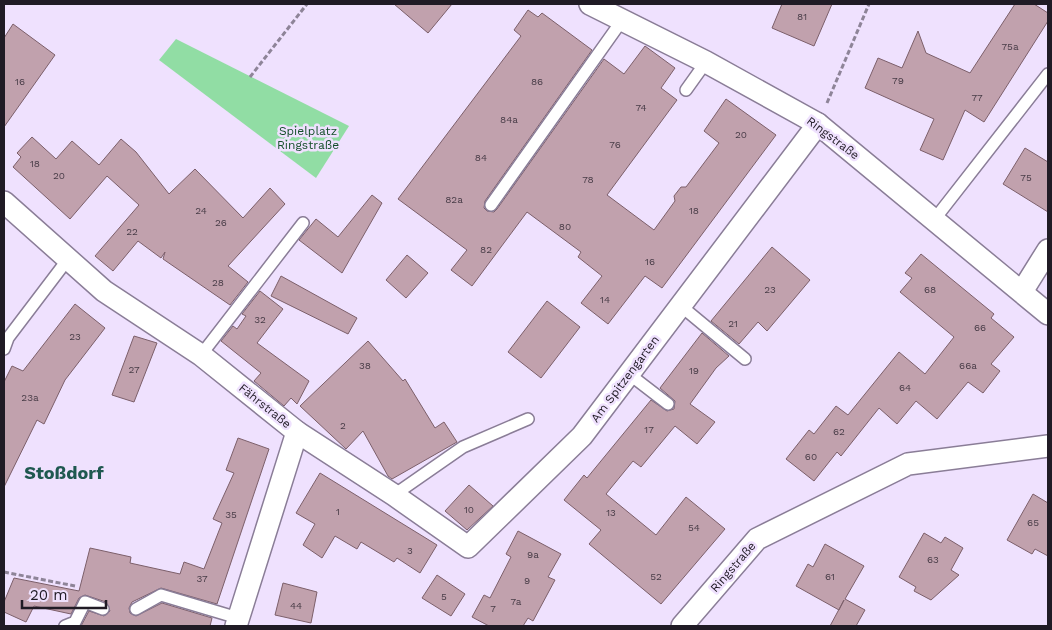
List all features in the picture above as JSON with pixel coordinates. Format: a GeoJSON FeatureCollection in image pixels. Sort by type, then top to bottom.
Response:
{"type":"FeatureCollection","features":[{"type":"Feature","properties":{"kind":"street","name":"Ringstraße"},"geometry":{"type":"LineString","coordinates":[[590,4],[706,62],[818,124],[934,220],[1023,290],[1048,314]]}},
{"type":"Feature","properties":{"kind":"street","name":"Am Spitzengarten"},"geometry":{"type":"LineString","coordinates":[[298,432],[394,495],[468,547],[582,436],[818,124]]}},
{"type":"Feature","properties":{"kind":"street","name":"Fährstraße"},"geometry":{"type":"LineString","coordinates":[[4,202],[104,291],[201,355],[298,432],[237,622]]}},
{"type":"Feature","properties":{"kind":"street"},"geometry":{"type":"LineString","coordinates":[[1023,290],[1048,250]]}},
{"type":"Feature","properties":{"kind":"street","name":"Ringstraße"},"geometry":{"type":"LineString","coordinates":[[682,626],[757,539],[908,464],[1048,446]]}},
{"type":"Feature","properties":{"kind":"lane"},"geometry":{"type":"LineString","coordinates":[[491,205],[623,19]]}},
{"type":"Feature","properties":{"kind":"lane"},"geometry":{"type":"LineString","coordinates":[[686,90],[706,62]]}},
{"type":"Feature","properties":{"kind":"lane"},"geometry":{"type":"LineString","coordinates":[[934,220],[1048,74]]}},
{"type":"Feature","properties":{"kind":"lane"},"geometry":{"type":"LineString","coordinates":[[201,355],[303,223]]}},
{"type":"Feature","properties":{"kind":"lane"},"geometry":{"type":"LineString","coordinates":[[4,350],[8,338],[68,259]]}},
{"type":"Feature","properties":{"kind":"lane"},"geometry":{"type":"LineString","coordinates":[[681,306],[745,359]]}},
{"type":"Feature","properties":{"kind":"lane"},"geometry":{"type":"LineString","coordinates":[[629,374],[668,404]]}},
{"type":"Feature","properties":{"kind":"lane"},"geometry":{"type":"LineString","coordinates":[[394,495],[464,447],[528,419]]}},
{"type":"Feature","properties":{"kind":"lane"},"geometry":{"type":"LineString","coordinates":[[136,609],[161,595],[237,622]]}},
{"type":"Feature","properties":{"kind":"lane"},"geometry":{"type":"LineString","coordinates":[[65,626],[75,622],[85,602],[103,609]]}},
{"type":"Feature","properties":{"kind":"path"},"geometry":{"type":"LineString","coordinates":[[250,77],[307,4]]}},
{"type":"Feature","properties":{"kind":"path"},"geometry":{"type":"LineString","coordinates":[[818,124],[869,4]]}},
{"type":"Feature","properties":{"kind":"green space","name":"Spielplatz Ringstraße"},"geometry":{"type":"Polygon","coordinates":[[[176,39],[349,126],[316,178],[159,60],[176,39]]]}},
{"type":"Feature","properties":{"kind":"building"},"geometry":{"type":"Polygon","coordinates":[[[394,4],[452,4],[428,33],[394,4]]]}},
{"type":"Feature","properties":{"kind":"building"},"geometry":{"type":"Polygon","coordinates":[[[782,4],[832,4],[814,46],[772,28],[782,4]]]}},
{"type":"Feature","properties":{"kind":"building"},"geometry":{"type":"Polygon","coordinates":[[[1015,4],[1034,4],[1048,13],[1048,21],[984,122],[965,110],[943,160],[920,150],[934,119],[865,88],[878,58],[902,68],[918,31],[926,53],[970,73],[1015,4]]]}},
{"type":"Feature","properties":{"kind":"building"},"geometry":{"type":"Polygon","coordinates":[[[528,10],[538,17],[542,13],[592,50],[485,201],[484,208],[487,211],[494,212],[497,209],[604,59],[624,74],[645,46],[675,68],[661,88],[677,100],[607,195],[654,230],[675,201],[674,196],[681,187],[686,187],[719,143],[704,131],[726,99],[776,135],[662,288],[645,276],[608,324],[581,303],[602,276],[578,257],[581,252],[527,212],[472,286],[451,270],[467,250],[398,199],[521,36],[514,30],[528,10]]]}},
{"type":"Feature","properties":{"kind":"building"},"geometry":{"type":"Polygon","coordinates":[[[13,24],[55,55],[4,127],[4,38],[13,24]]]}},
{"type":"Feature","properties":{"kind":"building"},"geometry":{"type":"Polygon","coordinates":[[[32,137],[56,159],[72,141],[99,165],[121,139],[136,152],[169,194],[195,169],[243,218],[270,188],[285,204],[228,266],[248,282],[230,305],[163,259],[165,252],[161,258],[138,241],[113,271],[95,256],[139,205],[107,176],[70,219],[13,167],[21,157],[17,153],[32,137]]]}},
{"type":"Feature","properties":{"kind":"building"},"geometry":{"type":"Polygon","coordinates":[[[1025,148],[1048,162],[1048,212],[1003,184],[1025,148]]]}},
{"type":"Feature","properties":{"kind":"building"},"geometry":{"type":"Polygon","coordinates":[[[372,195],[382,203],[342,273],[299,240],[316,219],[338,237],[372,195]]]}},
{"type":"Feature","properties":{"kind":"building"},"geometry":{"type":"Polygon","coordinates":[[[772,247],[810,280],[767,331],[758,322],[739,344],[711,321],[772,247]]]}},
{"type":"Feature","properties":{"kind":"building"},"geometry":{"type":"Polygon","coordinates":[[[921,254],[994,314],[991,318],[1014,337],[991,364],[1000,371],[983,393],[968,382],[937,419],[916,401],[897,424],[879,408],[841,456],[837,452],[814,481],[786,459],[809,430],[814,434],[836,406],[848,415],[899,352],[925,374],[954,337],[900,292],[912,278],[905,273],[921,254]]]}},
{"type":"Feature","properties":{"kind":"building"},"geometry":{"type":"Polygon","coordinates":[[[407,255],[428,273],[406,298],[386,280],[407,255]]]}},
{"type":"Feature","properties":{"kind":"building"},"geometry":{"type":"Polygon","coordinates":[[[281,276],[357,318],[348,334],[271,296],[281,276]]]}},
{"type":"Feature","properties":{"kind":"building"},"geometry":{"type":"Polygon","coordinates":[[[260,291],[283,309],[257,343],[309,381],[297,404],[291,398],[284,406],[254,381],[261,373],[221,341],[233,326],[237,329],[246,316],[242,314],[260,291]]]}},
{"type":"Feature","properties":{"kind":"building"},"geometry":{"type":"Polygon","coordinates":[[[547,301],[580,327],[541,378],[508,352],[547,301]]]}},
{"type":"Feature","properties":{"kind":"building"},"geometry":{"type":"Polygon","coordinates":[[[75,304],[105,328],[65,380],[44,424],[37,420],[4,487],[4,382],[12,366],[23,371],[75,304]]]}},
{"type":"Feature","properties":{"kind":"building"},"geometry":{"type":"Polygon","coordinates":[[[702,333],[729,356],[716,368],[690,404],[715,422],[697,444],[675,426],[641,467],[633,461],[606,494],[656,535],[686,497],[725,529],[661,604],[589,544],[601,530],[564,500],[584,475],[587,478],[651,400],[667,411],[674,409],[675,401],[660,388],[702,333]]]}},
{"type":"Feature","properties":{"kind":"building"},"geometry":{"type":"Polygon","coordinates":[[[134,336],[157,343],[134,402],[112,395],[134,336]]]}},
{"type":"Feature","properties":{"kind":"building"},"geometry":{"type":"Polygon","coordinates":[[[368,341],[403,381],[405,379],[435,428],[444,422],[457,442],[392,479],[388,476],[363,431],[346,449],[300,406],[368,341]]]}},
{"type":"Feature","properties":{"kind":"building"},"geometry":{"type":"Polygon","coordinates":[[[238,438],[269,449],[217,604],[161,588],[132,602],[129,608],[130,613],[136,616],[162,603],[212,618],[210,626],[81,626],[89,611],[104,616],[110,611],[106,602],[85,595],[79,598],[71,614],[34,606],[26,622],[4,612],[4,602],[14,578],[79,591],[90,548],[131,557],[130,563],[180,574],[184,562],[204,569],[222,523],[213,519],[234,473],[226,470],[238,438]]]}},
{"type":"Feature","properties":{"kind":"building"},"geometry":{"type":"Polygon","coordinates":[[[320,473],[437,545],[420,573],[397,558],[394,562],[361,542],[357,549],[335,536],[322,558],[303,545],[315,524],[296,513],[320,473]]]}},
{"type":"Feature","properties":{"kind":"building"},"geometry":{"type":"Polygon","coordinates":[[[469,485],[493,506],[467,530],[445,511],[469,485]]]}},
{"type":"Feature","properties":{"kind":"building"},"geometry":{"type":"Polygon","coordinates":[[[1033,494],[1048,503],[1048,556],[1035,549],[1032,554],[1007,540],[1033,494]]]}},
{"type":"Feature","properties":{"kind":"building"},"geometry":{"type":"Polygon","coordinates":[[[518,531],[561,554],[548,577],[555,580],[533,621],[528,618],[523,626],[489,626],[472,617],[484,595],[490,598],[511,557],[506,554],[518,531]]]}},
{"type":"Feature","properties":{"kind":"building"},"geometry":{"type":"Polygon","coordinates":[[[924,533],[941,543],[945,537],[963,548],[951,570],[959,575],[931,600],[914,591],[916,587],[899,577],[924,533]]]}},
{"type":"Feature","properties":{"kind":"building"},"geometry":{"type":"Polygon","coordinates":[[[825,544],[864,566],[845,599],[865,610],[856,626],[830,626],[839,610],[796,586],[808,564],[813,567],[825,544]]]}},
{"type":"Feature","properties":{"kind":"building"},"geometry":{"type":"Polygon","coordinates":[[[437,575],[465,594],[451,616],[422,598],[437,575]]]}},
{"type":"Feature","properties":{"kind":"building"},"geometry":{"type":"Polygon","coordinates":[[[283,583],[317,592],[311,623],[275,615],[283,583]]]}},
{"type":"Feature","properties":{"kind":"district","name":"Stoßdorf"},"geometry":{"type":"Point","coordinates":[64,472]}}]}
